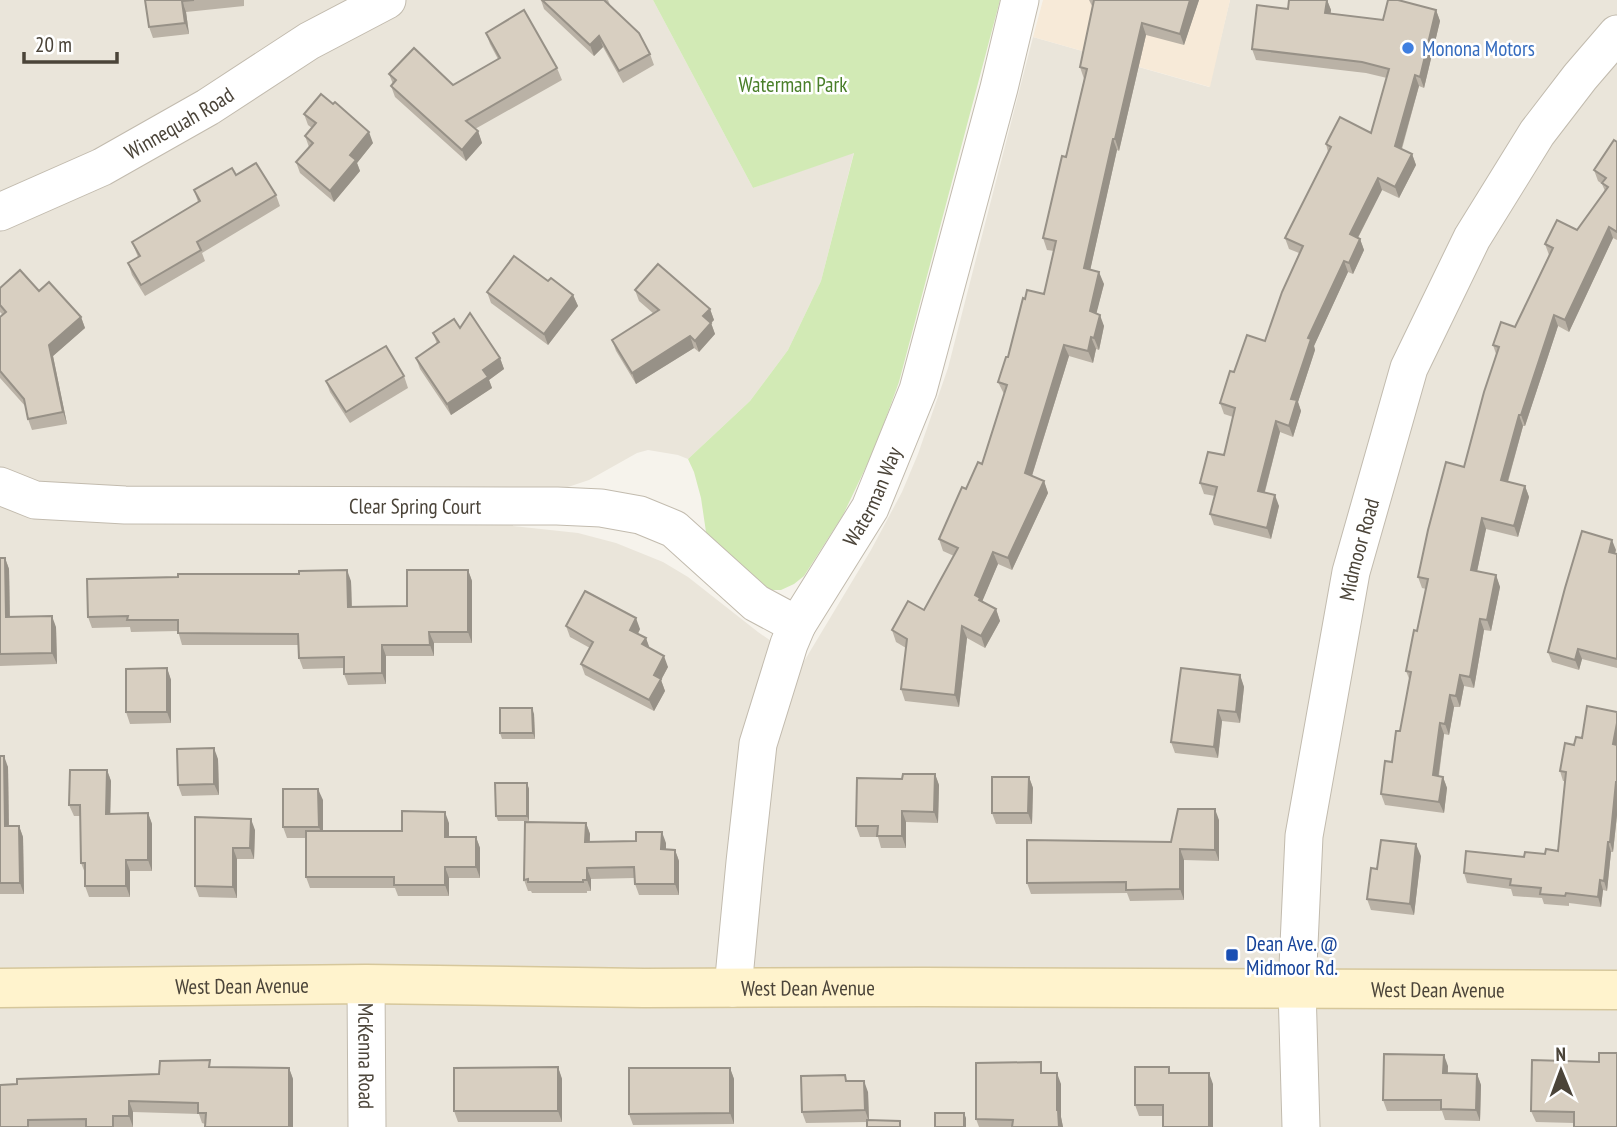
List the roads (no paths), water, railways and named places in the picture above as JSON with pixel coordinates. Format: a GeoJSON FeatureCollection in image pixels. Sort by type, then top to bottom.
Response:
{"type":"FeatureCollection","features":[{"type":"Feature","properties":{"kind":"street","name":"Winnequah Road"},"geometry":{"type":"LineString","coordinates":[[0,212],[102,167],[208,107],[309,41],[387,0]]}},
{"type":"Feature","properties":{"kind":"street","name":"Waterman Way"},"geometry":{"type":"LineString","coordinates":[[733,988],[758,744],[797,625],[870,508],[918,390],[1020,0]]}},
{"type":"Feature","properties":{"kind":"street","name":"Midmoor Road"},"geometry":{"type":"LineString","coordinates":[[1301,1127],[1297,988],[1304,835],[1351,572],[1409,368],[1472,238],[1537,133],[1617,34]]}},
{"type":"Feature","properties":{"kind":"street","name":"Clear Spring Court"},"geometry":{"type":"LineString","coordinates":[[0,486],[35,500],[125,505],[601,508],[640,515],[674,529],[756,603],[797,625]]}},
{"type":"Feature","properties":{"kind":"street","name":"West Dean Avenue"},"geometry":{"type":"LineString","coordinates":[[0,988],[366,984],[644,988],[924,986],[1617,990]]}},
{"type":"Feature","properties":{"kind":"street","name":"McKenna Road"},"geometry":{"type":"LineString","coordinates":[[366,984],[367,1127]]}},
{"type":"Feature","properties":{"kind":"place","name":"Monona Motors"},"geometry":{"type":"Point","coordinates":[1408,48]}},
{"type":"Feature","properties":{"kind":"place","name":"Dean Ave. @ Midmoor Rd."},"geometry":{"type":"Point","coordinates":[1232,955]}},
{"type":"Feature","properties":{"kind":"park label","name":"Waterman Park"},"geometry":{"type":"Point","coordinates":[793,84]}}]}
